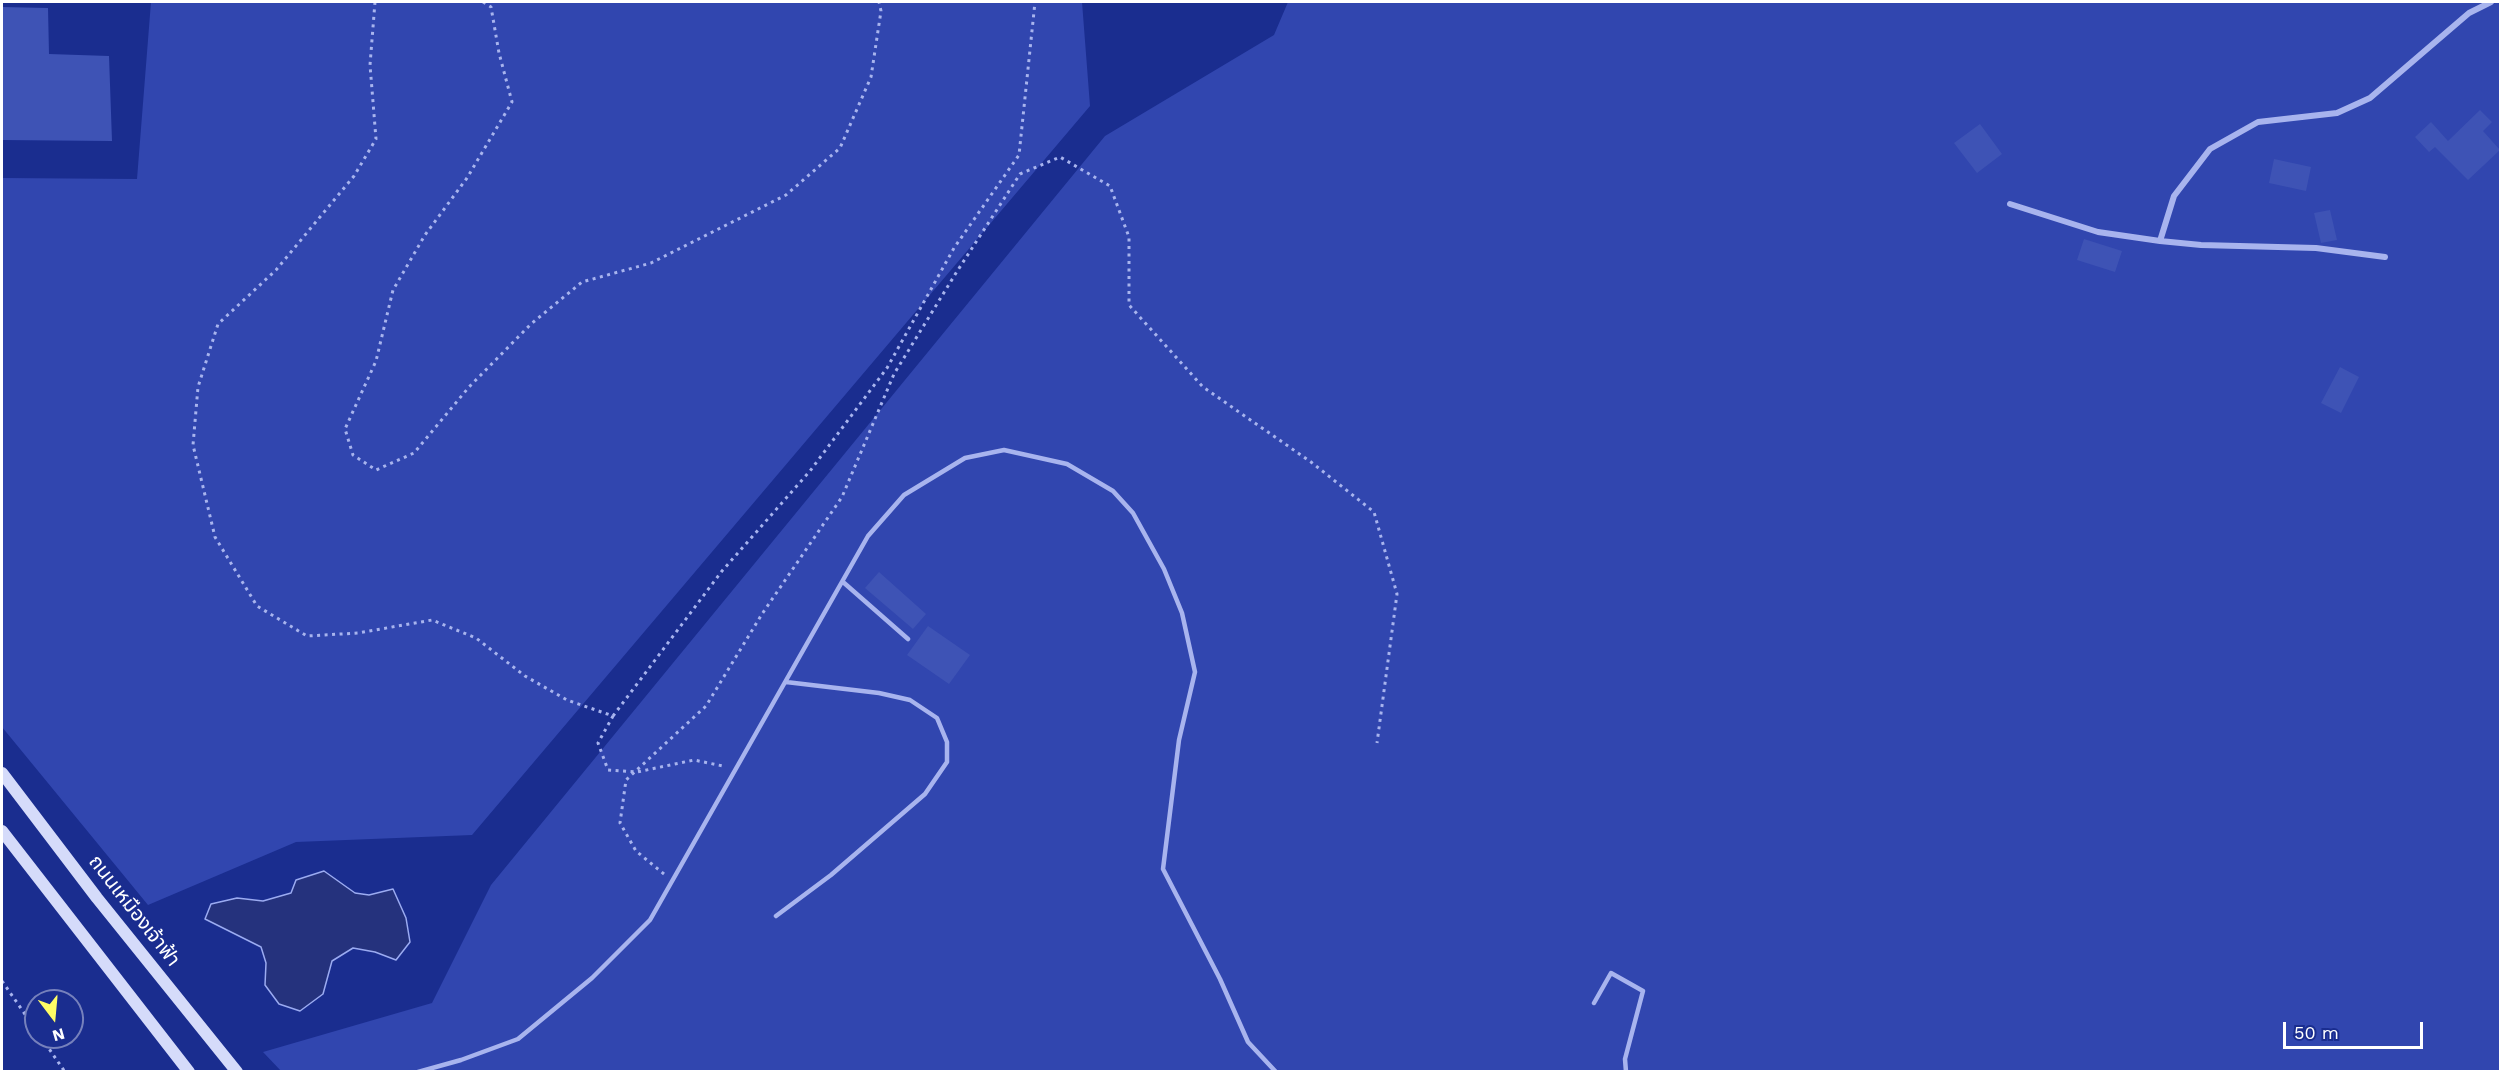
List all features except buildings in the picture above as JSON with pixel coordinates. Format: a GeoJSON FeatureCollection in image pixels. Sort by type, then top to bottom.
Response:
{"type":"FeatureCollection","features":[{"type":"Feature","properties":{"kind":"street"},"geometry":{"type":"LineString","coordinates":[[2160,241],[2174,196],[2210,149],[2258,122],[2337,113],[2370,98],[2469,13],[2491,2]]}},
{"type":"Feature","properties":{"kind":"street"},"geometry":{"type":"LineString","coordinates":[[2010,204],[2098,232],[2160,241],[2201,245],[2316,248],[2385,257]]}},
{"type":"Feature","properties":{"kind":"street","name":"ถนนเหมืองเจ้าฟ้า"},"geometry":{"type":"LineString","coordinates":[[2,773],[97,897],[237,1071]]}},
{"type":"Feature","properties":{"kind":"street"},"geometry":{"type":"LineString","coordinates":[[2,831],[189,1071]]}},
{"type":"Feature","properties":{"kind":"lane"},"geometry":{"type":"LineString","coordinates":[[418,1071],[461,1060],[518,1039],[592,978],[650,920],[868,536],[904,495],[965,458],[1004,450],[1067,464],[1113,491],[1133,513],[1164,569],[1182,613],[1195,672],[1179,740],[1163,869],[1220,979],[1248,1042],[1276,1071]]}},
{"type":"Feature","properties":{"kind":"lane"},"geometry":{"type":"LineString","coordinates":[[843,582],[908,639]]}},
{"type":"Feature","properties":{"kind":"lane"},"geometry":{"type":"LineString","coordinates":[[776,916],[831,875],[925,794],[947,762],[947,742],[937,718],[910,700],[879,693],[786,682]]}},
{"type":"Feature","properties":{"kind":"lane"},"geometry":{"type":"LineString","coordinates":[[1594,1004],[1611,973],[1643,991],[1625,1059],[1626,1071]]}},
{"type":"Feature","properties":{"kind":"path"},"geometry":{"type":"LineString","coordinates":[[375,2],[370,65],[376,139],[354,176],[276,270],[218,324],[198,387],[193,445],[215,537],[257,606],[307,636],[358,633],[432,620],[476,638],[525,676],[567,700],[613,716]]}},
{"type":"Feature","properties":{"kind":"path"},"geometry":{"type":"LineString","coordinates":[[483,2],[491,7],[499,53],[512,102],[468,178],[425,235],[393,290],[376,361],[345,429],[353,455],[376,470],[414,453],[492,363],[531,324],[582,282],[651,262],[786,195],[840,148],[871,77],[881,11],[879,2]]}},
{"type":"Feature","properties":{"kind":"path"},"geometry":{"type":"LineString","coordinates":[[737,769],[694,760],[637,772],[608,770],[598,743],[613,716],[722,571],[810,471],[886,368],[954,248],[1019,156],[1035,2]]}},
{"type":"Feature","properties":{"kind":"path"},"geometry":{"type":"LineString","coordinates":[[673,881],[636,851],[620,823],[626,780],[705,706],[762,614],[842,497],[894,374],[1020,174],[1060,157],[1110,186],[1129,237],[1129,305],[1203,387],[1311,462],[1374,512],[1397,594],[1377,743]]}},
{"type":"Feature","properties":{"kind":"path"},"geometry":{"type":"LineString","coordinates":[[2,981],[24,1013]]}},
{"type":"Feature","properties":{"kind":"path"},"geometry":{"type":"LineString","coordinates":[[49,1049],[65,1071]]}},
{"type":"Feature","properties":{"kind":"shaded area"},"geometry":{"type":"Polygon","coordinates":[[[151,2],[1082,2],[1090,106],[472,835],[296,842],[148,905],[2,727],[2,178],[137,179],[151,2]]]}},
{"type":"Feature","properties":{"kind":"shaded area"},"geometry":{"type":"Polygon","coordinates":[[[1288,2],[2500,2],[2500,1071],[282,1072],[263,1052],[432,1003],[491,885],[1105,136],[1274,35],[1288,2]]]}},
{"type":"Feature","properties":{"kind":"shaded area"},"geometry":{"type":"Polygon","coordinates":[[[324,871],[355,893],[369,895],[393,889],[406,918],[410,942],[396,960],[375,952],[353,948],[332,961],[323,994],[300,1011],[279,1004],[265,985],[266,963],[261,947],[205,919],[211,904],[237,898],[263,901],[291,893],[296,880],[324,871]]]}}]}
